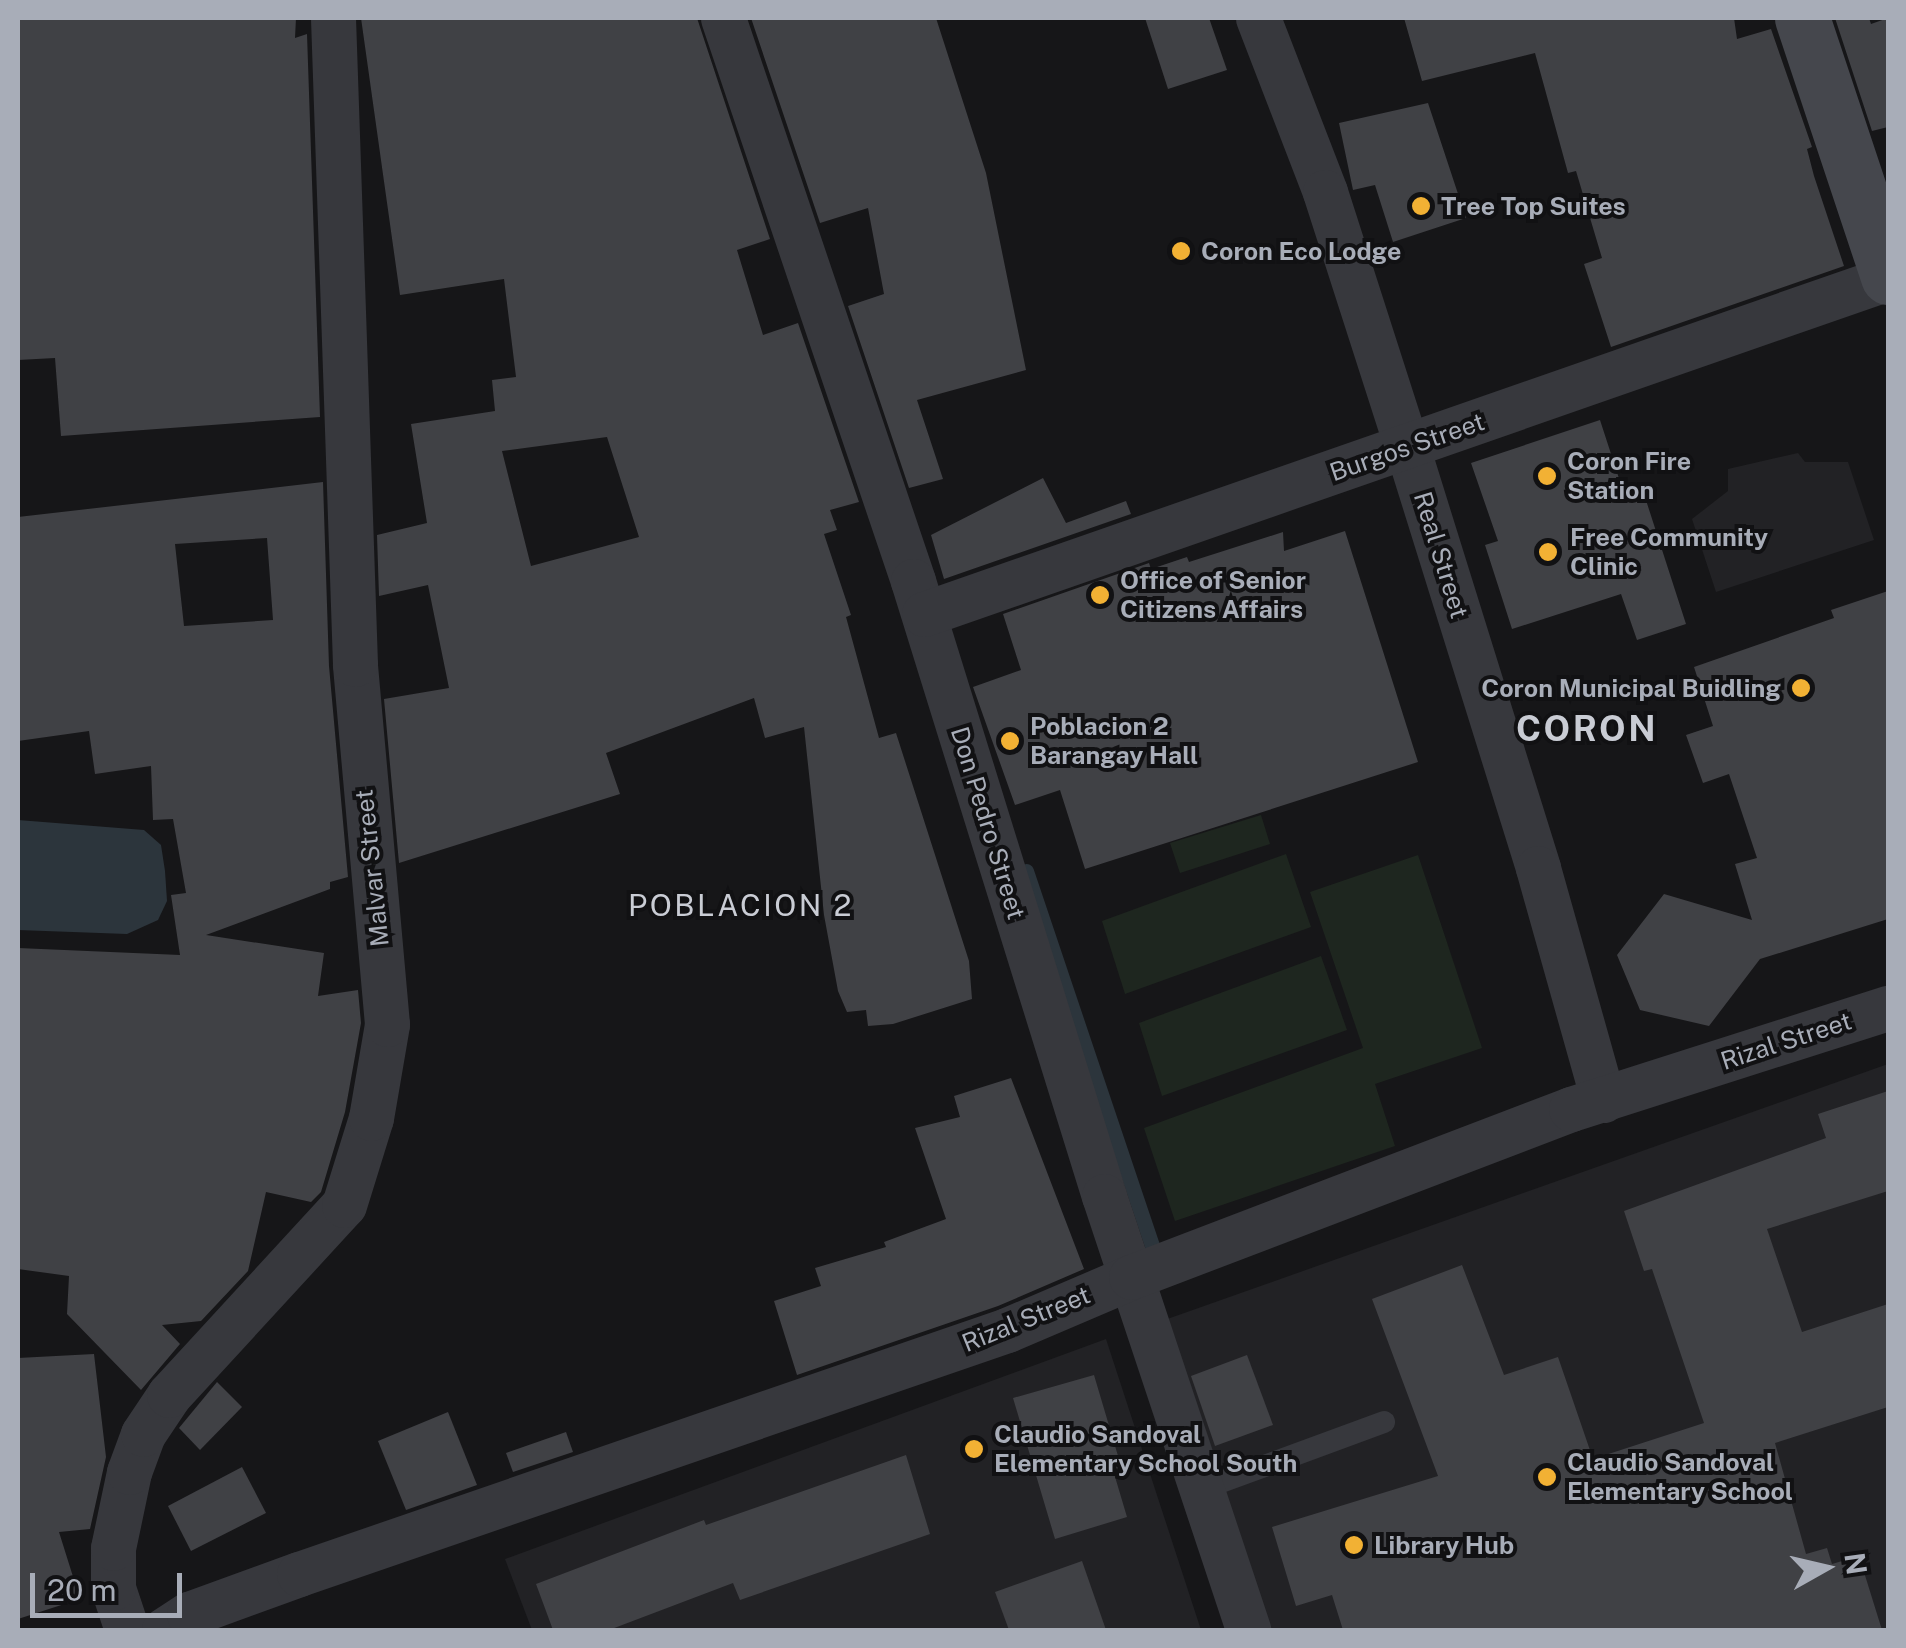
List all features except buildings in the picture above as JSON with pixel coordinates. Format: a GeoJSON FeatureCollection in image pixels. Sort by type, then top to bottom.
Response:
{"type":"FeatureCollection","features":[{"type":"Feature","properties":{"kind":"main road"},"geometry":{"type":"LineString","coordinates":[[1802,18],[1888,277]]}},
{"type":"Feature","properties":{"kind":"street","name":"Malvar Street"},"geometry":{"type":"LineString","coordinates":[[127,1630],[113,1588],[113,1548],[129,1472],[144,1434],[169,1395],[344,1205],[371,1118],[388,1024],[355,664],[333,18]]}},
{"type":"Feature","properties":{"kind":"street","name":"Don Pedro Street"},"geometry":{"type":"LineString","coordinates":[[723,18],[924,614],[1131,1277],[1248,1630]]}},
{"type":"Feature","properties":{"kind":"street","name":"Real Street"},"geometry":{"type":"LineString","coordinates":[[1258,18],[1325,192],[1407,447],[1538,868],[1603,1100]]}},
{"type":"Feature","properties":{"kind":"street","name":"Burgos Street"},"geometry":{"type":"LineString","coordinates":[[924,614],[1888,277]]}},
{"type":"Feature","properties":{"kind":"street","name":"Rizal Street"},"geometry":{"type":"LineString","coordinates":[[164,1630],[189,1614],[1007,1330],[1131,1277],[1603,1100],[1888,1008]]}},
{"type":"Feature","properties":{"kind":"lane"},"geometry":{"type":"LineString","coordinates":[[1202,1489],[1384,1422]]}},
{"type":"Feature","properties":{"kind":"shaded area"},"geometry":{"type":"Polygon","coordinates":[[[1798,453],[1805,462],[1848,462],[1874,540],[1716,592],[1692,519],[1728,491],[1728,469],[1798,453]]]}},
{"type":"Feature","properties":{"kind":"shaded area"},"geometry":{"type":"Polygon","coordinates":[[[1261,815],[1270,844],[1180,873],[1170,843],[1261,815]]]}},
{"type":"Feature","properties":{"kind":"shaded area"},"geometry":{"type":"Polygon","coordinates":[[[18,820],[144,830],[161,845],[167,901],[158,920],[127,934],[18,930],[18,820]]]}},
{"type":"Feature","properties":{"kind":"shaded area"},"geometry":{"type":"Polygon","coordinates":[[[1286,854],[1311,927],[1125,994],[1102,921],[1286,854]]]}},
{"type":"Feature","properties":{"kind":"shaded area"},"geometry":{"type":"Polygon","coordinates":[[[1418,855],[1482,1048],[1375,1084],[1395,1146],[1175,1221],[1144,1128],[1363,1048],[1310,892],[1418,855]]]}},
{"type":"Feature","properties":{"kind":"shaded area"},"geometry":{"type":"Polygon","coordinates":[[[1321,956],[1347,1030],[1162,1096],[1139,1023],[1321,956]]]}},
{"type":"Feature","properties":{"kind":"shaded area","name":"Claudio Sandoval Elementary School"},"geometry":{"type":"Polygon","coordinates":[[[1888,1064],[1888,1630],[1254,1630],[1156,1323],[1888,1064]]]}},
{"type":"Feature","properties":{"kind":"shaded area","name":"Claudio Sandoval Elementary School South"},"geometry":{"type":"Polygon","coordinates":[[[1106,1339],[1201,1630],[532,1630],[505,1559],[1106,1339]]]}},
{"type":"Feature","properties":{"kind":"waterway"},"geometry":{"type":"LineString","coordinates":[[1026,871],[1154,1251]]}},
{"type":"Feature","properties":{"kind":"place","name":"Tree Top Suites"},"geometry":{"type":"Point","coordinates":[1421,206]}},
{"type":"Feature","properties":{"kind":"place","name":"Coron Eco Lodge"},"geometry":{"type":"Point","coordinates":[1181,251]}},
{"type":"Feature","properties":{"kind":"place","name":"Coron Fire Station"},"geometry":{"type":"Point","coordinates":[1547,476]}},
{"type":"Feature","properties":{"kind":"place","name":"Free Community Clinic"},"geometry":{"type":"Point","coordinates":[1548,552]}},
{"type":"Feature","properties":{"kind":"place","name":"Office of Senior Citizens Affairs"},"geometry":{"type":"Point","coordinates":[1100,595]}},
{"type":"Feature","properties":{"kind":"place","name":"Coron Municipal Buidling"},"geometry":{"type":"Point","coordinates":[1801,688]}},
{"type":"Feature","properties":{"kind":"place","name":"Poblacion 2 Barangay Hall"},"geometry":{"type":"Point","coordinates":[1010,741]}},
{"type":"Feature","properties":{"kind":"place","name":"Claudio Sandoval Elementary School South"},"geometry":{"type":"Point","coordinates":[974,1449]}},
{"type":"Feature","properties":{"kind":"place","name":"Claudio Sandoval Elementary School"},"geometry":{"type":"Point","coordinates":[1547,1477]}},
{"type":"Feature","properties":{"kind":"place","name":"Library Hub"},"geometry":{"type":"Point","coordinates":[1354,1545]}},
{"type":"Feature","properties":{"kind":"district","name":"CORON"},"geometry":{"type":"Point","coordinates":[1587,729]}},
{"type":"Feature","properties":{"kind":"district","name":"POBLACION 2"},"geometry":{"type":"Point","coordinates":[741,905]}}]}
